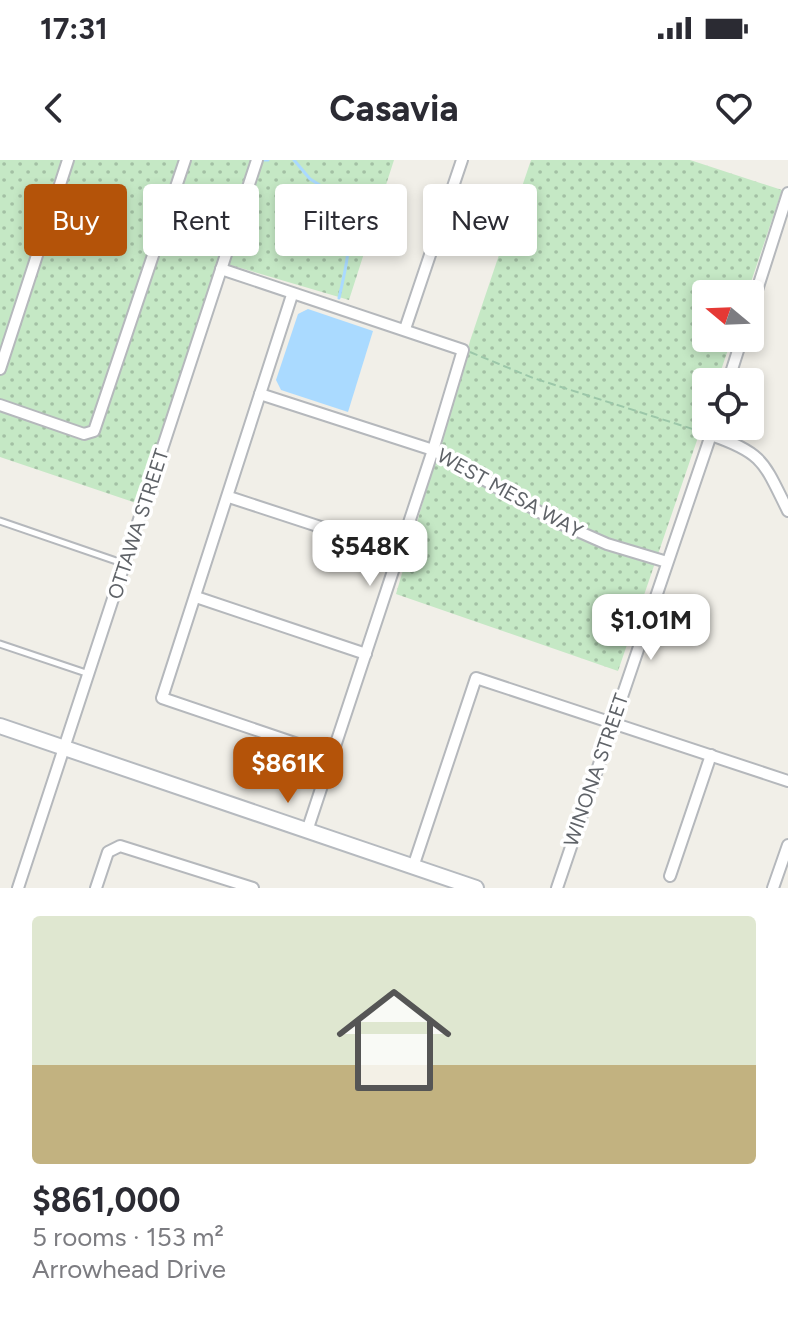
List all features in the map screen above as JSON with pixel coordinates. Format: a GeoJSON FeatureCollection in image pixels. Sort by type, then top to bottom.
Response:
{"type":"FeatureCollection","features":[{"type":"Feature","properties":{"kind":"main road"},"geometry":{"type":"LineString","coordinates":[[0,726],[476,888]]}},
{"type":"Feature","properties":{"kind":"street"},"geometry":{"type":"LineString","coordinates":[[0,369],[68,160]]}},
{"type":"Feature","properties":{"kind":"street"},"geometry":{"type":"LineString","coordinates":[[0,405],[84,434],[94,431],[185,160]]}},
{"type":"Feature","properties":{"kind":"street","name":"OTTAWA STREET"},"geometry":{"type":"LineString","coordinates":[[18,888],[257,160]]}},
{"type":"Feature","properties":{"kind":"street"},"geometry":{"type":"LineString","coordinates":[[405,329],[462,160]]}},
{"type":"Feature","properties":{"kind":"street"},"geometry":{"type":"LineString","coordinates":[[760,280],[788,193]]}},
{"type":"Feature","properties":{"kind":"street"},"geometry":{"type":"LineString","coordinates":[[221,269],[463,350],[400,553],[307,831]]}},
{"type":"Feature","properties":{"kind":"street"},"geometry":{"type":"LineString","coordinates":[[292,295],[162,698],[333,756]]}},
{"type":"Feature","properties":{"kind":"street","name":"WEST MESA WAY"},"geometry":{"type":"LineString","coordinates":[[260,394],[433,450],[575,531],[667,562]]}},
{"type":"Feature","properties":{"kind":"street","name":"WINONA STREET"},"geometry":{"type":"LineString","coordinates":[[557,888],[709,440]]}},
{"type":"Feature","properties":{"kind":"street"},"geometry":{"type":"LineString","coordinates":[[731,440],[756,454],[788,511]]}},
{"type":"Feature","properties":{"kind":"street"},"geometry":{"type":"LineString","coordinates":[[229,497],[400,553]]}},
{"type":"Feature","properties":{"kind":"street"},"geometry":{"type":"LineString","coordinates":[[196,597],[366,654]]}},
{"type":"Feature","properties":{"kind":"street"},"geometry":{"type":"LineString","coordinates":[[413,867],[476,678],[788,781]]}},
{"type":"Feature","properties":{"kind":"street"},"geometry":{"type":"LineString","coordinates":[[670,876],[711,755]]}},
{"type":"Feature","properties":{"kind":"street"},"geometry":{"type":"LineString","coordinates":[[773,888],[788,845]]}},
{"type":"Feature","properties":{"kind":"street"},"geometry":{"type":"LineString","coordinates":[[96,888],[108,852],[120,846],[253,888]]}},
{"type":"Feature","properties":{"kind":"lane"},"geometry":{"type":"LineString","coordinates":[[0,521],[126,564]]}},
{"type":"Feature","properties":{"kind":"lane"},"geometry":{"type":"LineString","coordinates":[[0,644],[89,674]]}},
{"type":"Feature","properties":{"kind":"path"},"geometry":{"type":"LineString","coordinates":[[463,350],[533,378],[692,424]]}},
{"type":"Feature","properties":{"kind":"green space"},"geometry":{"type":"Polygon","coordinates":[[[0,160],[394,160],[386,184],[275,184],[275,256],[363,256],[349,300],[227,264],[145,506],[0,457],[0,160]]]}},
{"type":"Feature","properties":{"kind":"green space"},"geometry":{"type":"Polygon","coordinates":[[[531,160],[690,160],[782,190],[752,280],[692,280],[692,352],[727,352],[722,368],[692,368],[692,440],[697,440],[618,671],[396,594],[470,341],[499,256],[537,256],[537,184],[523,184],[531,160]]]}},
{"type":"Feature","properties":{"kind":"water"},"geometry":{"type":"Polygon","coordinates":[[[308,309],[373,331],[348,412],[281,390],[276,380],[298,314],[308,309]]]}},
{"type":"Feature","properties":{"kind":"waterway"},"geometry":{"type":"LineString","coordinates":[[294,160],[310,179],[344,200],[349,237],[339,298]]}}]}
